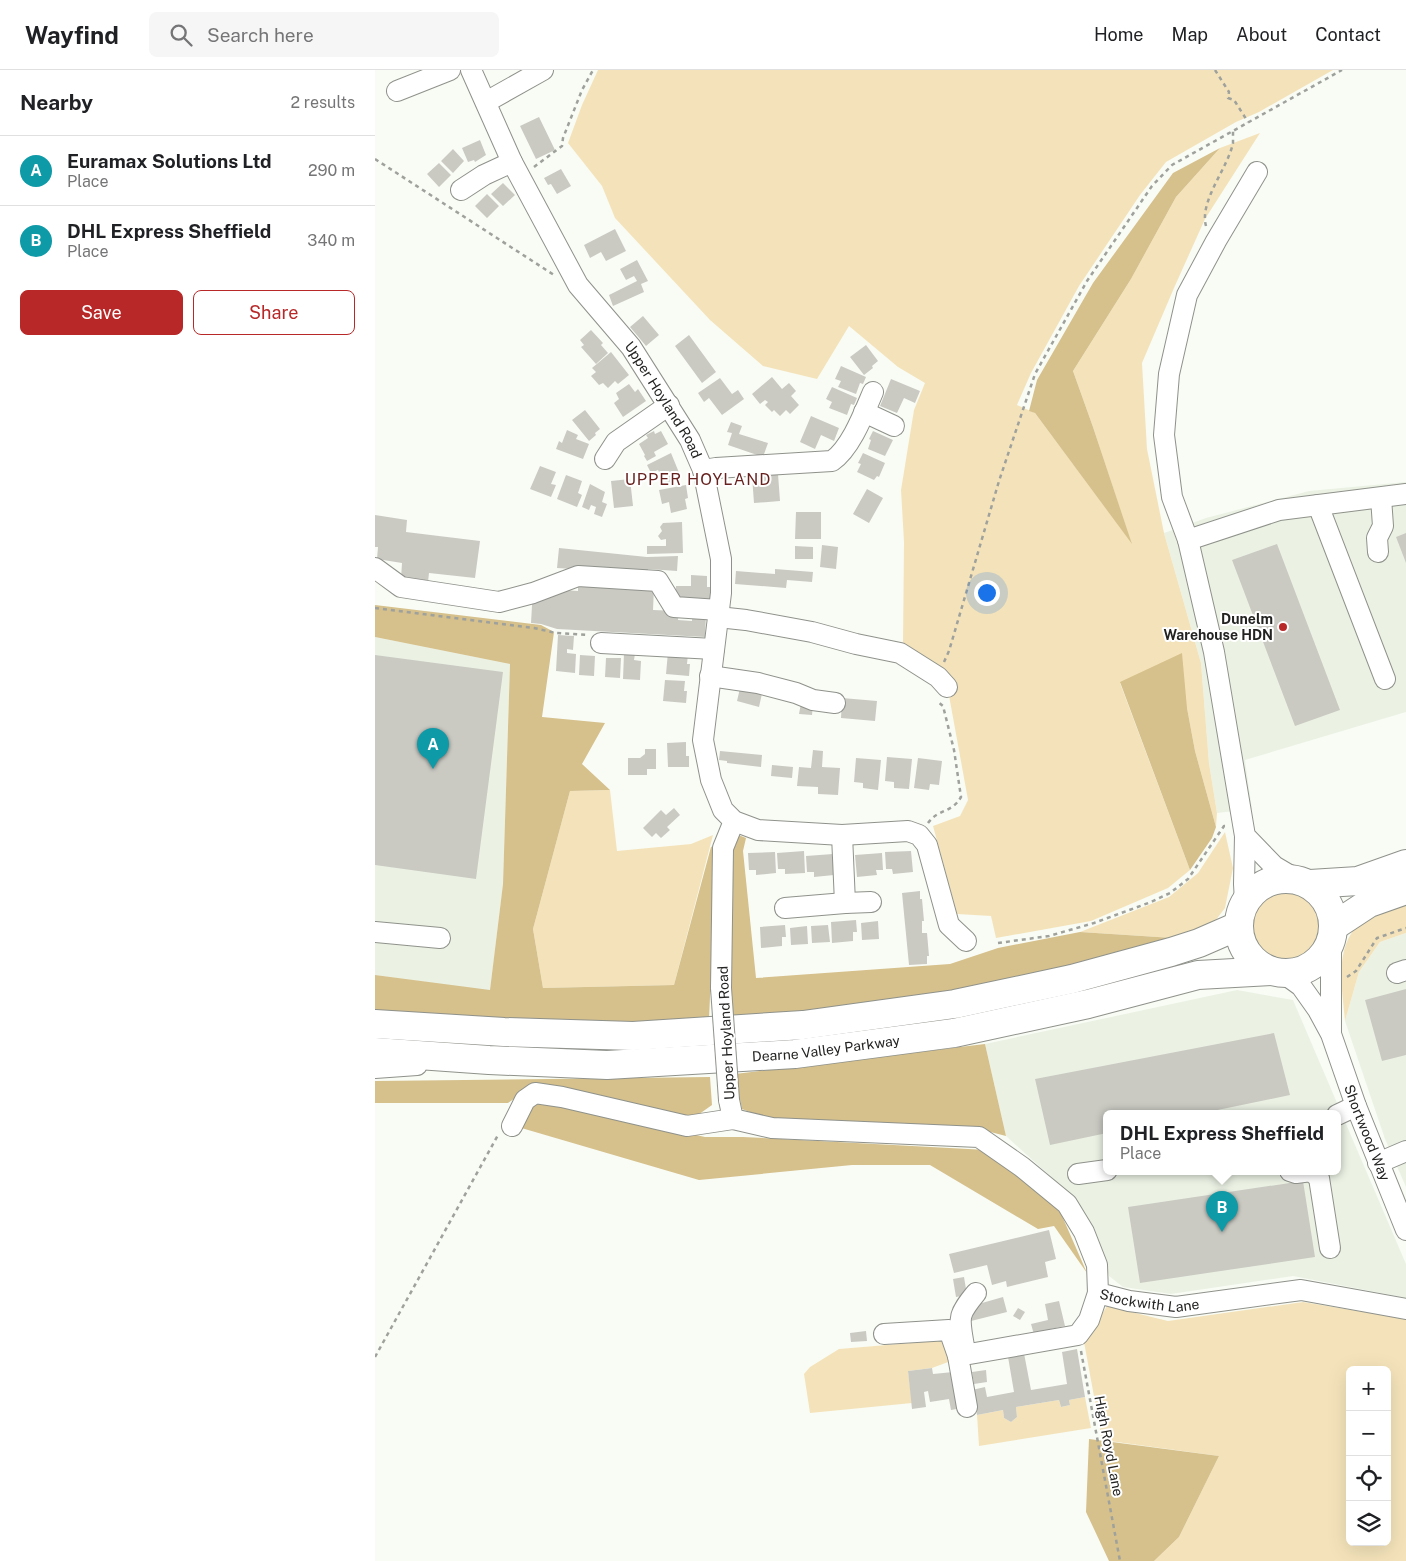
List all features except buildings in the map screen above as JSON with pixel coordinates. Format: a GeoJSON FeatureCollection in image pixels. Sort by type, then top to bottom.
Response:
{"type":"FeatureCollection","features":[{"type":"Feature","properties":{"kind":"highway"},"geometry":{"type":"LineString","coordinates":[[1303,882],[1320,892],[1332,914],[1332,934],[1323,956],[1312,966],[1298,972],[1277,972],[1259,965],[1249,956],[1242,944],[1241,914],[1254,890],[1267,882],[1281,879],[1303,882],[1358,881],[1406,864]]}},
{"type":"Feature","properties":{"kind":"highway"},"geometry":{"type":"LineString","coordinates":[[1332,934],[1369,903],[1406,890]]}},
{"type":"Feature","properties":{"kind":"highway","name":"Dearne Valley Parkway"},"geometry":{"type":"LineString","coordinates":[[375,1024],[505,1032],[633,1036],[803,1024],[955,1004],[1072,979],[1199,943],[1241,914]]}},
{"type":"Feature","properties":{"kind":"highway","name":"Dearne Valley Parkway"},"geometry":{"type":"LineString","coordinates":[[375,1052],[489,1060],[607,1065],[795,1054],[954,1033],[1088,1004],[1198,975],[1277,972]]}},
{"type":"Feature","properties":{"kind":"street"},"geometry":{"type":"LineString","coordinates":[[397,91],[450,70]]}},
{"type":"Feature","properties":{"kind":"street"},"geometry":{"type":"LineString","coordinates":[[486,102],[543,70]]}},
{"type":"Feature","properties":{"kind":"street","name":"Upper Hoyland Road"},"geometry":{"type":"LineString","coordinates":[[477,72],[486,102],[516,169],[578,285],[631,347],[690,440],[703,470],[721,559],[719,614],[713,649],[703,740],[711,780],[723,810],[734,821],[723,848],[721,988],[731,1110],[772,1128],[979,1137]]}},
{"type":"Feature","properties":{"kind":"street"},"geometry":{"type":"LineString","coordinates":[[461,190],[484,175],[516,169]]}},
{"type":"Feature","properties":{"kind":"street"},"geometry":{"type":"LineString","coordinates":[[1241,914],[1244,830],[1214,652],[1187,540],[1172,497],[1164,435],[1169,374],[1187,296],[1216,241],[1257,172]]}},
{"type":"Feature","properties":{"kind":"street"},"geometry":{"type":"LineString","coordinates":[[703,470],[832,461],[840,456],[873,392]]}},
{"type":"Feature","properties":{"kind":"street"},"geometry":{"type":"LineString","coordinates":[[605,459],[616,442],[669,405]]}},
{"type":"Feature","properties":{"kind":"street"},"geometry":{"type":"LineString","coordinates":[[864,412],[894,426]]}},
{"type":"Feature","properties":{"kind":"street"},"geometry":{"type":"LineString","coordinates":[[1187,540],[1279,510],[1406,494]]}},
{"type":"Feature","properties":{"kind":"street"},"geometry":{"type":"LineString","coordinates":[[1378,552],[1377,538],[1383,526],[1381,498]]}},
{"type":"Feature","properties":{"kind":"street"},"geometry":{"type":"LineString","coordinates":[[1318,505],[1385,679]]}},
{"type":"Feature","properties":{"kind":"street"},"geometry":{"type":"LineString","coordinates":[[375,568],[401,587],[499,602],[578,576],[658,581],[674,607],[812,632],[900,653],[943,682]]}},
{"type":"Feature","properties":{"kind":"street"},"geometry":{"type":"LineString","coordinates":[[598,639],[713,649]]}},
{"type":"Feature","properties":{"kind":"street"},"geometry":{"type":"LineString","coordinates":[[710,676],[758,683],[796,693],[813,700],[835,703]]}},
{"type":"Feature","properties":{"kind":"street"},"geometry":{"type":"LineString","coordinates":[[734,821],[758,830],[842,835],[907,831],[919,835],[927,846],[949,925],[966,941]]}},
{"type":"Feature","properties":{"kind":"street"},"geometry":{"type":"LineString","coordinates":[[1244,830],[1274,866],[1303,882]]}},
{"type":"Feature","properties":{"kind":"street"},"geometry":{"type":"LineString","coordinates":[[842,835],[845,902]]}},
{"type":"Feature","properties":{"kind":"street"},"geometry":{"type":"LineString","coordinates":[[785,908],[845,902],[871,902]]}},
{"type":"Feature","properties":{"kind":"street"},"geometry":{"type":"LineString","coordinates":[[375,932],[440,938]]}},
{"type":"Feature","properties":{"kind":"street","name":"Shortwood Way"},"geometry":{"type":"LineString","coordinates":[[1331,1034],[1332,934]]}},
{"type":"Feature","properties":{"kind":"street","name":"Shortwood Way"},"geometry":{"type":"LineString","coordinates":[[1277,972],[1301,986],[1318,1010],[1331,1034],[1356,1106],[1406,1230]]}},
{"type":"Feature","properties":{"kind":"street"},"geometry":{"type":"LineString","coordinates":[[375,1068],[489,1060]]}},
{"type":"Feature","properties":{"kind":"street"},"geometry":{"type":"LineString","coordinates":[[515,1121],[525,1100],[535,1093],[562,1097],[687,1126],[731,1110]]}},
{"type":"Feature","properties":{"kind":"street"},"geometry":{"type":"LineString","coordinates":[[1341,1113],[1356,1106]]}},
{"type":"Feature","properties":{"kind":"street","name":"Stockwith Lane"},"geometry":{"type":"LineString","coordinates":[[979,1137],[1022,1167],[1067,1204],[1084,1232],[1097,1265],[1098,1293],[1129,1301],[1176,1307],[1301,1290],[1406,1309]]}},
{"type":"Feature","properties":{"kind":"street"},"geometry":{"type":"LineString","coordinates":[[1378,1163],[1406,1151]]}},
{"type":"Feature","properties":{"kind":"street"},"geometry":{"type":"LineString","coordinates":[[1079,1174],[1103,1171]]}},
{"type":"Feature","properties":{"kind":"street"},"geometry":{"type":"LineString","coordinates":[[1316,1175],[1319,1178],[1329,1248]]}},
{"type":"Feature","properties":{"kind":"street"},"geometry":{"type":"LineString","coordinates":[[967,1407],[959,1320],[963,1309],[976,1293]]}},
{"type":"Feature","properties":{"kind":"street"},"geometry":{"type":"LineString","coordinates":[[962,1356],[1078,1335],[1089,1320],[1098,1293]]}},
{"type":"Feature","properties":{"kind":"street"},"geometry":{"type":"LineString","coordinates":[[884,1334],[949,1330],[962,1356]]}},
{"type":"Feature","properties":{"kind":"path"},"geometry":{"type":"LineString","coordinates":[[516,169],[562,146],[563,138],[582,90],[593,70]]}},
{"type":"Feature","properties":{"kind":"path"},"geometry":{"type":"LineString","coordinates":[[1215,70],[1229,92],[1228,98],[1234,100],[1248,122]]}},
{"type":"Feature","properties":{"kind":"path"},"geometry":{"type":"LineString","coordinates":[[919,835],[933,816],[955,807],[961,797],[954,750],[943,706],[937,701],[949,651],[999,481],[1035,374],[1087,280],[1152,186],[1172,165],[1343,70]]}},
{"type":"Feature","properties":{"kind":"path"},"geometry":{"type":"LineString","coordinates":[[1216,241],[1205,225],[1206,212],[1233,143],[1233,131]]}},
{"type":"Feature","properties":{"kind":"path"},"geometry":{"type":"LineString","coordinates":[[375,159],[562,281],[578,285]]}},
{"type":"Feature","properties":{"kind":"path"},"geometry":{"type":"LineString","coordinates":[[375,608],[533,628],[598,639]]}},
{"type":"Feature","properties":{"kind":"path"},"geometry":{"type":"LineString","coordinates":[[998,943],[1058,933],[1102,920],[1151,902],[1170,893],[1188,879],[1224,826],[1244,830]]}},
{"type":"Feature","properties":{"kind":"path"},"geometry":{"type":"LineString","coordinates":[[1332,987],[1356,971],[1377,938],[1406,928]]}},
{"type":"Feature","properties":{"kind":"path"},"geometry":{"type":"LineString","coordinates":[[375,1357],[505,1123],[515,1121]]}},
{"type":"Feature","properties":{"kind":"path","name":"High Royd Lane"},"geometry":{"type":"LineString","coordinates":[[1078,1335],[1120,1561]]}},
{"type":"Feature","properties":{"kind":"shaded area"},"geometry":{"type":"Polygon","coordinates":[[[598,70],[1333,70],[1166,162],[1140,195],[1079,286],[1031,373],[1017,405],[1035,413],[1131,542],[1073,371],[1131,279],[1176,197],[1220,148],[1260,133],[1205,219],[1142,363],[1147,449],[1164,533],[1201,663],[1209,763],[1217,813],[1216,827],[1195,751],[1187,708],[1120,683],[1190,870],[1168,888],[1091,921],[996,938],[991,916],[957,914],[933,826],[960,816],[968,800],[946,679],[903,642],[904,542],[901,490],[914,410],[925,383],[898,367],[849,326],[817,379],[763,366],[710,320],[615,218],[602,186],[568,143],[598,70]]]}},
{"type":"Feature","properties":{"kind":"shaded area"},"geometry":{"type":"Polygon","coordinates":[[[1220,148],[1176,197],[1131,279],[1073,371],[1132,544],[1035,413],[1029,411],[1037,380],[1093,283],[1173,173],[1220,148]]]}},
{"type":"Feature","properties":{"kind":"shaded area"},"geometry":{"type":"Polygon","coordinates":[[[1406,482],[1406,712],[1245,760],[1252,809],[1217,813],[1209,763],[1201,663],[1164,533],[1206,518],[1309,491],[1406,482]]]}},
{"type":"Feature","properties":{"kind":"shaded area"},"geometry":{"type":"Polygon","coordinates":[[[375,605],[541,625],[554,632],[542,717],[605,723],[582,764],[610,790],[570,791],[533,929],[543,988],[674,985],[711,847],[717,844],[709,1019],[530,1025],[375,1011],[375,975],[490,990],[503,884],[510,664],[375,637],[375,605]]]}},
{"type":"Feature","properties":{"kind":"shaded area"},"geometry":{"type":"Polygon","coordinates":[[[375,637],[510,664],[503,884],[490,991],[375,975],[375,637]]]}},
{"type":"Feature","properties":{"kind":"shaded area"},"geometry":{"type":"Polygon","coordinates":[[[1182,653],[1187,708],[1195,751],[1216,827],[1212,838],[1190,870],[1120,682],[1182,653]]]}},
{"type":"Feature","properties":{"kind":"shaded area"},"geometry":{"type":"Polygon","coordinates":[[[610,790],[617,851],[691,844],[713,835],[674,985],[543,988],[533,929],[570,791],[610,790]]]}},
{"type":"Feature","properties":{"kind":"shaded area"},"geometry":{"type":"Polygon","coordinates":[[[1225,832],[1233,868],[1225,908],[1209,929],[1173,938],[1080,932],[1169,897],[1198,873],[1225,832]]]}},
{"type":"Feature","properties":{"kind":"shaded area"},"geometry":{"type":"Polygon","coordinates":[[[736,834],[746,838],[743,851],[756,978],[950,964],[998,948],[1080,932],[1173,938],[1064,968],[1009,980],[851,1005],[731,1018],[727,850],[736,834]]]}},
{"type":"Feature","properties":{"kind":"shaded area"},"geometry":{"type":"Polygon","coordinates":[[[1287,890],[1307,896],[1317,906],[1323,926],[1317,946],[1307,956],[1287,962],[1267,956],[1257,946],[1251,926],[1257,906],[1267,896],[1287,890]]]}},
{"type":"Feature","properties":{"kind":"shaded area"},"geometry":{"type":"Polygon","coordinates":[[[1406,904],[1406,933],[1380,942],[1359,972],[1345,1021],[1341,981],[1343,954],[1353,930],[1366,918],[1406,904]]]}},
{"type":"Feature","properties":{"kind":"shaded area"},"geometry":{"type":"Polygon","coordinates":[[[1406,933],[1406,1187],[1385,1139],[1345,1021],[1359,972],[1380,942],[1406,933]]]}},
{"type":"Feature","properties":{"kind":"shaded area"},"geometry":{"type":"Polygon","coordinates":[[[1237,990],[1293,1000],[1340,1110],[1103,1110],[1103,1175],[1341,1175],[1341,1112],[1406,1264],[1406,1298],[1293,1276],[1171,1294],[1123,1287],[1109,1276],[1092,1225],[1072,1196],[1006,1136],[985,1044],[1237,990]]]}},
{"type":"Feature","properties":{"kind":"shaded area"},"geometry":{"type":"Polygon","coordinates":[[[985,1044],[1006,1136],[971,1127],[773,1121],[742,1109],[735,1074],[985,1044]]]}},
{"type":"Feature","properties":{"kind":"shaded area"},"geometry":{"type":"Polygon","coordinates":[[[710,1077],[712,1105],[695,1117],[546,1090],[525,1091],[508,1103],[375,1103],[375,1081],[710,1077]]]}},
{"type":"Feature","properties":{"kind":"shaded area"},"geometry":{"type":"Polygon","coordinates":[[[538,1100],[705,1137],[743,1137],[987,1150],[1059,1209],[1087,1273],[1054,1226],[1038,1229],[930,1165],[852,1165],[699,1180],[518,1127],[524,1112],[538,1100]]]}},
{"type":"Feature","properties":{"kind":"shaded area"},"geometry":{"type":"Polygon","coordinates":[[[1303,1302],[1406,1319],[1406,1561],[1154,1561],[1179,1537],[1219,1456],[1102,1440],[1084,1342],[1107,1306],[1168,1321],[1303,1302]]]}},
{"type":"Feature","properties":{"kind":"shaded area"},"geometry":{"type":"Polygon","coordinates":[[[947,1340],[951,1361],[932,1368],[908,1371],[912,1403],[810,1413],[804,1374],[810,1367],[839,1349],[947,1340]]]}},
{"type":"Feature","properties":{"kind":"shaded area"},"geometry":{"type":"Polygon","coordinates":[[[1085,1397],[1091,1428],[979,1446],[977,1415],[1003,1410],[1004,1418],[1011,1422],[1017,1417],[1016,1407],[1059,1400],[1061,1407],[1070,1405],[1069,1400],[1085,1397]]]}},
{"type":"Feature","properties":{"kind":"shaded area"},"geometry":{"type":"Polygon","coordinates":[[[1089,1439],[1219,1456],[1179,1537],[1154,1561],[1109,1561],[1086,1512],[1089,1439]]]}},
{"type":"Feature","properties":{"kind":"place","name":"Dunelm Warehouse HDN"},"geometry":{"type":"Point","coordinates":[1283,627]}},
{"type":"Feature","properties":{"kind":"place","name":"Euramax Solutions Ltd"},"geometry":{"type":"Point","coordinates":[433,769]}},
{"type":"Feature","properties":{"kind":"place","name":"DHL Express Sheffield"},"geometry":{"type":"Point","coordinates":[1222,1232]}},
{"type":"Feature","properties":{"kind":"district","name":"UPPER HOYLAND"},"geometry":{"type":"Point","coordinates":[698,479]}}]}
